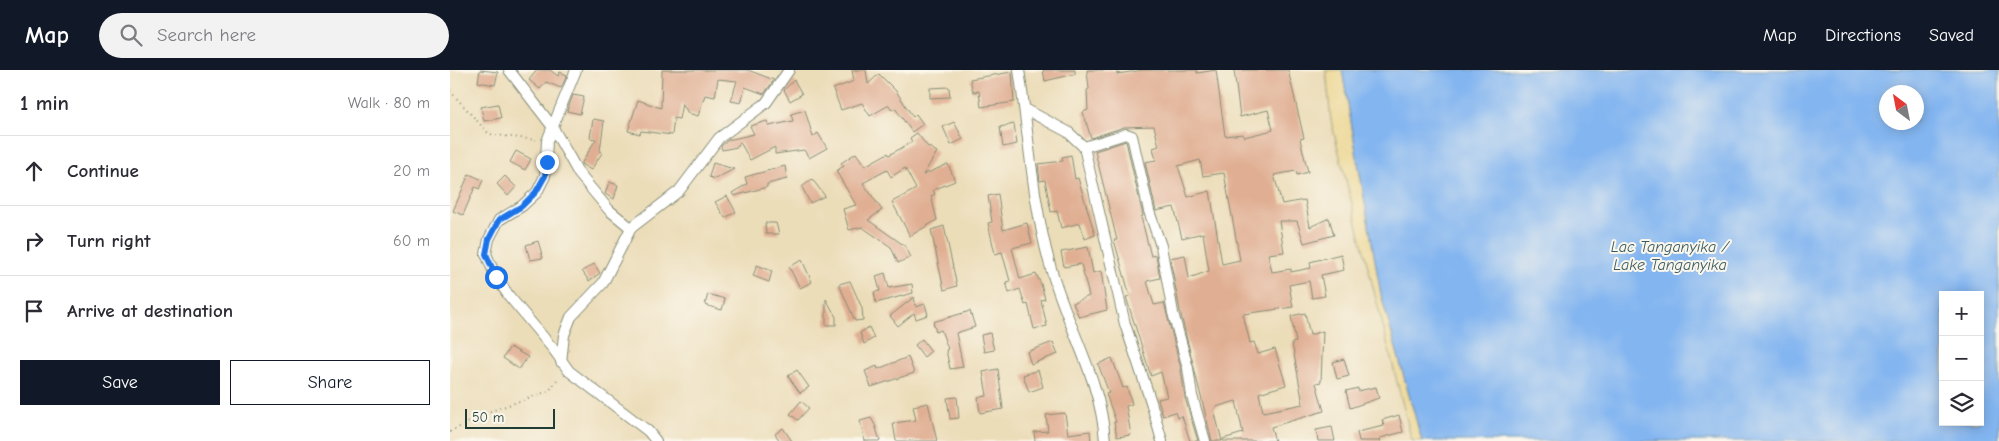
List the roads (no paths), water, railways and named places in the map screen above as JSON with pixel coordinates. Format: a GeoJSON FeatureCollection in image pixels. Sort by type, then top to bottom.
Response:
{"type":"FeatureCollection","features":[{"type":"Feature","properties":{"kind":"street"},"geometry":{"type":"LineString","coordinates":[[509,70],[552,126],[579,174],[609,210],[632,228]]}},
{"type":"Feature","properties":{"kind":"street"},"geometry":{"type":"LineString","coordinates":[[576,70],[547,141],[545,176],[536,192],[522,206],[499,220],[489,239],[486,254],[496,277],[569,371],[648,431],[656,441]]}},
{"type":"Feature","properties":{"kind":"street"},"geometry":{"type":"LineString","coordinates":[[561,362],[564,335],[571,317],[603,283],[632,228],[679,190],[719,138],[766,103],[789,70]]}},
{"type":"Feature","properties":{"kind":"street"},"geometry":{"type":"LineString","coordinates":[[1019,70],[1040,228],[1050,267],[1100,402],[1105,441]]}},
{"type":"Feature","properties":{"kind":"street"},"geometry":{"type":"LineString","coordinates":[[1025,109],[1068,132],[1084,147],[1125,324],[1157,418],[1162,441]]}},
{"type":"Feature","properties":{"kind":"street"},"geometry":{"type":"LineString","coordinates":[[1084,147],[1126,134],[1132,136],[1149,211],[1161,246],[1173,313],[1188,368],[1192,396],[1206,441]]}},
{"type":"Feature","properties":{"kind":"water","name":"Lac Tanganyika / Lake Tanganyika"},"geometry":{"type":"Polygon","coordinates":[[[1342,70],[1999,70],[1999,441],[1422,441],[1381,295],[1342,70]]]}}]}
